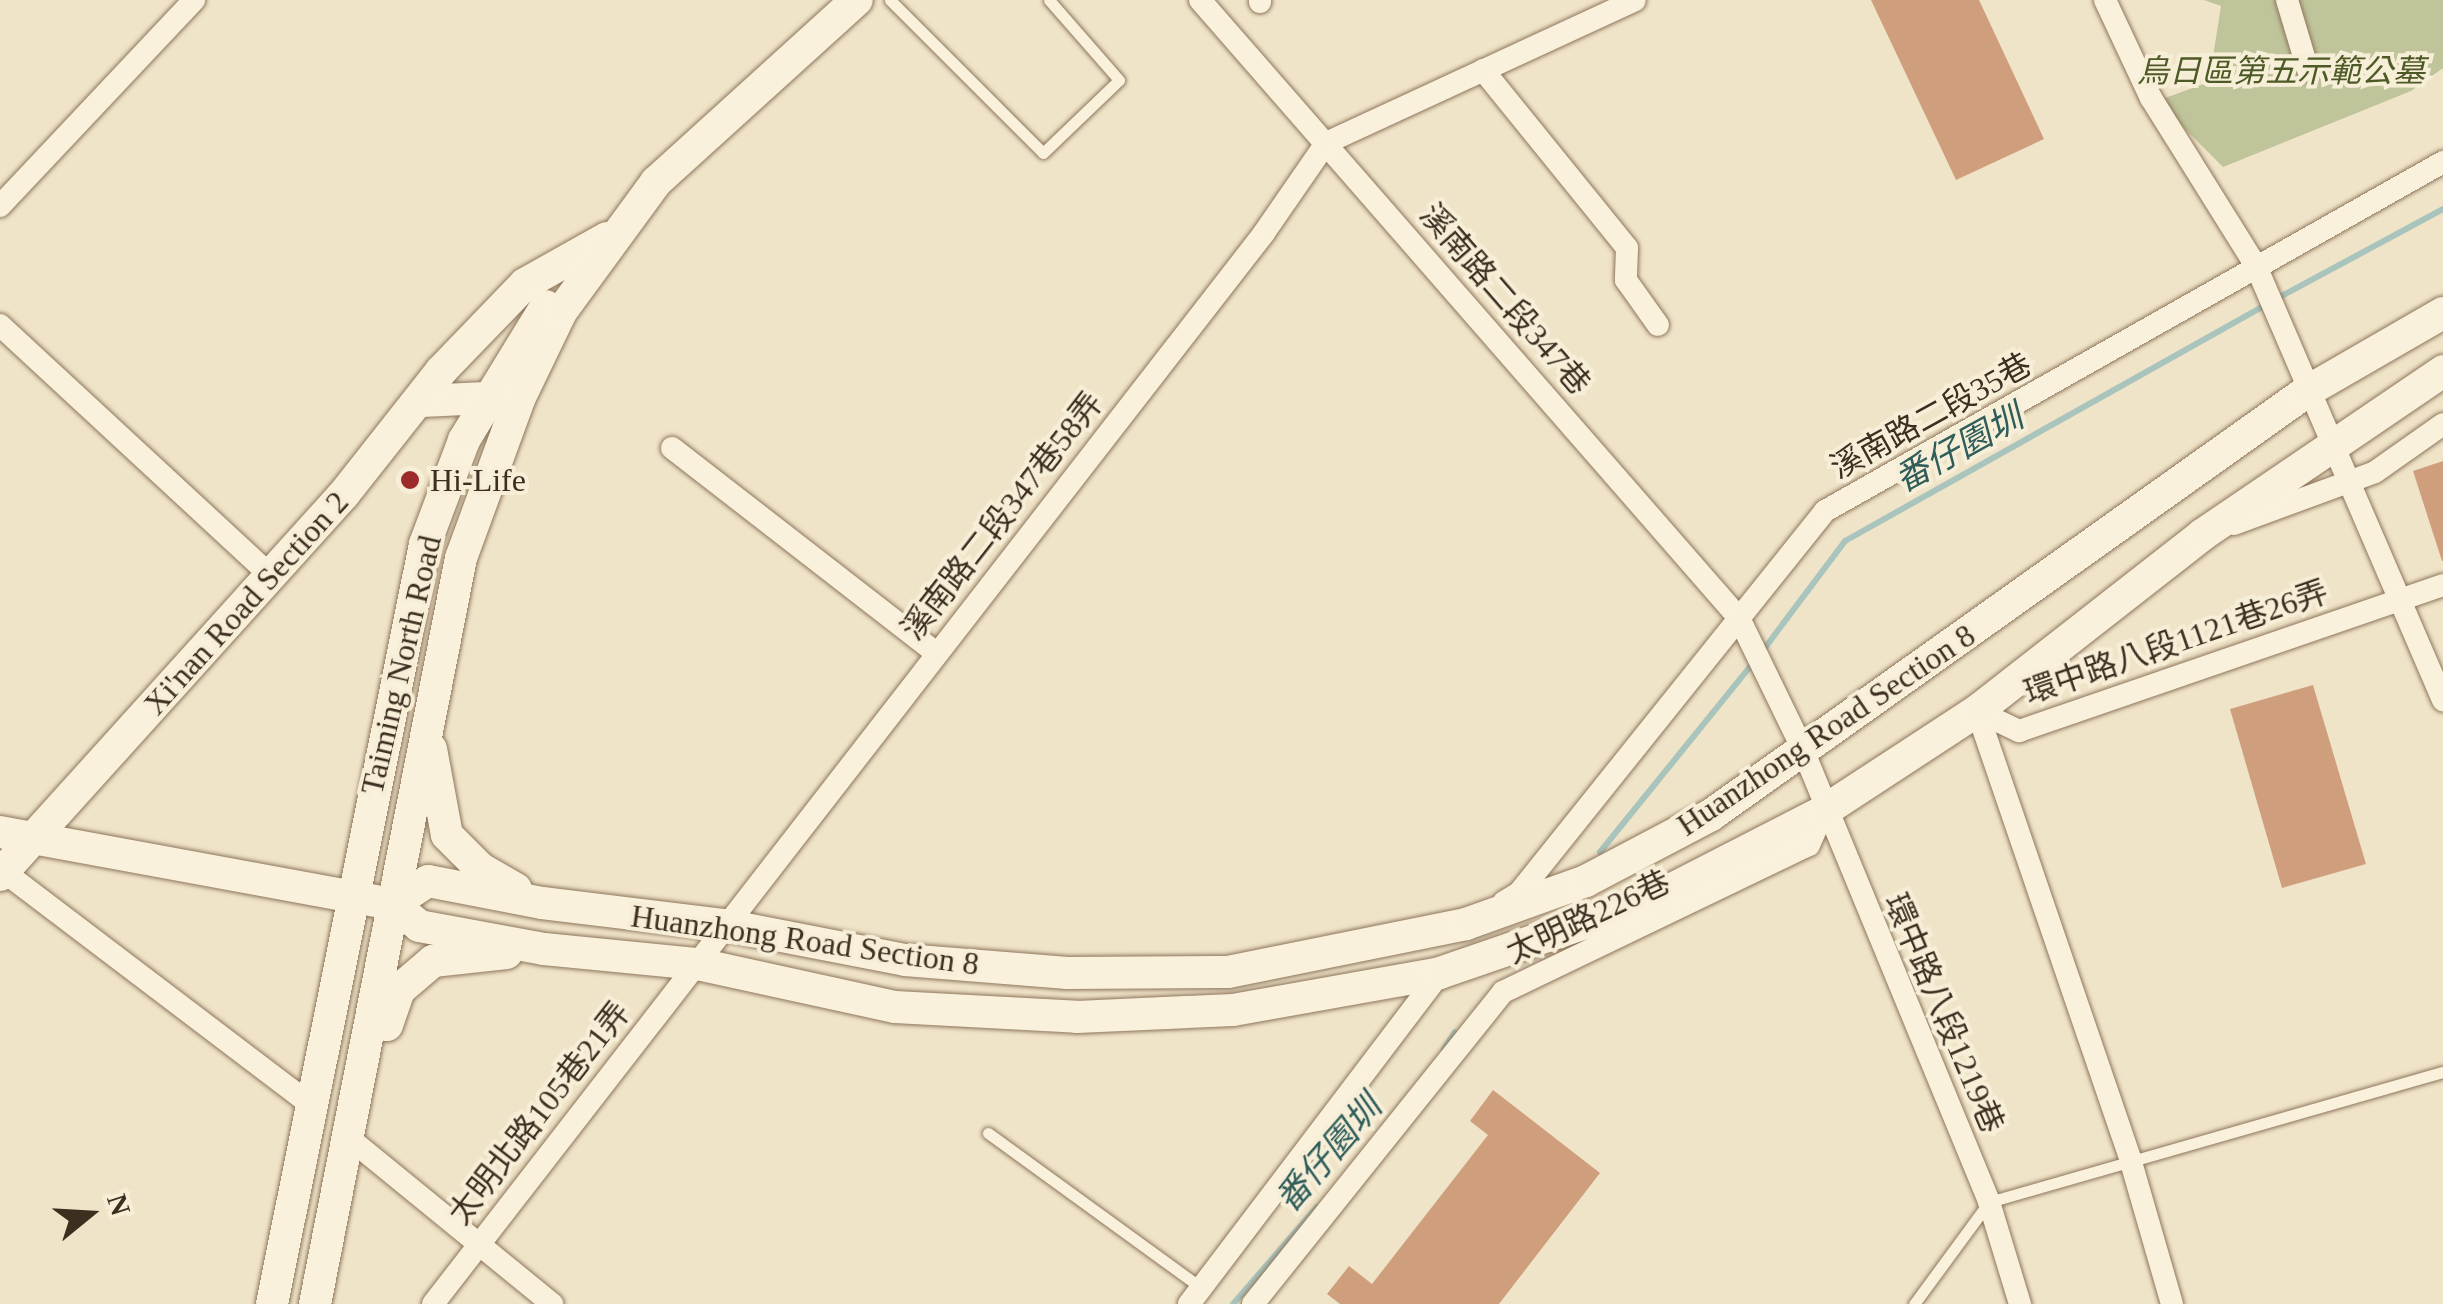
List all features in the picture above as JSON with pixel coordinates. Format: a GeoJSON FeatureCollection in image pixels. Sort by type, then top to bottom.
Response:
{"type":"FeatureCollection","features":[{"type":"Feature","properties":{"kind":"street"},"geometry":{"type":"LineString","coordinates":[[0,206],[194,0]]}},
{"type":"Feature","properties":{"kind":"street"},"geometry":{"type":"LineString","coordinates":[[614,234],[719,120],[857,0]]}},
{"type":"Feature","properties":{"kind":"street","name":"溪南路二段347巷"},"geometry":{"type":"LineString","coordinates":[[1200,0],[1739,618],[1803,750]]}},
{"type":"Feature","properties":{"kind":"street"},"geometry":{"type":"LineString","coordinates":[[1326,143],[1635,0]]}},
{"type":"Feature","properties":{"kind":"street"},"geometry":{"type":"LineString","coordinates":[[2105,0],[2150,98],[2256,266],[2306,392],[2443,700]]}},
{"type":"Feature","properties":{"kind":"street"},"geometry":{"type":"LineString","coordinates":[[2287,0],[2308,70]]}},
{"type":"Feature","properties":{"kind":"street"},"geometry":{"type":"LineString","coordinates":[[1483,70],[1627,248],[1626,280],[1658,325]]}},
{"type":"Feature","properties":{"kind":"street","name":"溪南路二段347巷58弄"},"geometry":{"type":"LineString","coordinates":[[698,964],[1264,233],[1326,143]]}},
{"type":"Feature","properties":{"kind":"street","name":"溪南路二段35巷"},"geometry":{"type":"LineString","coordinates":[[1466,924],[1518,894],[1825,511],[2020,406],[2256,266],[2443,162]]}},
{"type":"Feature","properties":{"kind":"street","name":"Taiming North Road"},"geometry":{"type":"LineString","coordinates":[[315,1304],[460,558],[504,397],[558,289],[614,234]]}},
{"type":"Feature","properties":{"kind":"street","name":"Xi'nan Road Section 2"},"geometry":{"type":"LineString","coordinates":[[1,873],[271,576],[422,400],[441,371],[525,284],[614,234]]}},
{"type":"Feature","properties":{"kind":"street","name":"Huanzhong Road Section 8"},"geometry":{"type":"LineString","coordinates":[[393,904],[428,881],[542,903],[725,925],[905,960],[1105,973],[1228,972],[1466,924],[1586,882],[1711,816],[2306,392],[2443,314]]}},
{"type":"Feature","properties":{"kind":"street"},"geometry":{"type":"LineString","coordinates":[[0,325],[271,576]]}},
{"type":"Feature","properties":{"kind":"street","name":"Huanzhong Road Section 8"},"geometry":{"type":"LineString","coordinates":[[0,832],[393,904],[420,926],[544,948],[698,964],[895,1006],[1077,1017],[1234,1010],[1440,973],[1649,902],[1824,811],[1976,710],[2202,535],[2443,371]]}},
{"type":"Feature","properties":{"kind":"street"},"geometry":{"type":"LineString","coordinates":[[422,400],[504,397]]}},
{"type":"Feature","properties":{"kind":"street","name":"Taiming North Road"},"geometry":{"type":"LineString","coordinates":[[272,1304],[356,896],[363,833],[425,544],[464,440],[504,397]]}},
{"type":"Feature","properties":{"kind":"street"},"geometry":{"type":"LineString","coordinates":[[2202,535],[2375,472],[2443,424]]}},
{"type":"Feature","properties":{"kind":"street"},"geometry":{"type":"LineString","coordinates":[[672,448],[936,654]]}},
{"type":"Feature","properties":{"kind":"street","name":"環中路八段1121巷26弄"},"geometry":{"type":"LineString","coordinates":[[1976,710],[2019,731],[2443,585]]}},
{"type":"Feature","properties":{"kind":"street"},"geometry":{"type":"LineString","coordinates":[[1976,710],[2131,1162],[2172,1304]]}},
{"type":"Feature","properties":{"kind":"street","name":"Huanzhong Road Section 8"},"geometry":{"type":"LineString","coordinates":[[427,722],[447,834],[481,869],[542,903]]}},
{"type":"Feature","properties":{"kind":"street","name":"環中路八段1219巷"},"geometry":{"type":"LineString","coordinates":[[1803,750],[1824,811],[1989,1202],[2020,1304]]}},
{"type":"Feature","properties":{"kind":"street","name":"太明路226巷"},"geometry":{"type":"LineString","coordinates":[[1253,1304],[1503,992],[1809,845],[1824,811]]}},
{"type":"Feature","properties":{"kind":"street"},"geometry":{"type":"LineString","coordinates":[[1,873],[314,1107]]}},
{"type":"Feature","properties":{"kind":"street","name":"Huanzhong Road Section 8"},"geometry":{"type":"LineString","coordinates":[[351,1134],[399,990],[433,961],[544,948]]}},
{"type":"Feature","properties":{"kind":"street","name":"太明北路105巷21弄"},"geometry":{"type":"LineString","coordinates":[[433,1304],[698,964]]}},
{"type":"Feature","properties":{"kind":"street"},"geometry":{"type":"LineString","coordinates":[[1195,1296],[1440,973]]}},
{"type":"Feature","properties":{"kind":"street"},"geometry":{"type":"LineString","coordinates":[[351,1134],[476,1245],[552,1304]]}},
{"type":"Feature","properties":{"kind":"lane"},"geometry":{"type":"LineString","coordinates":[[890,0],[1043,154],[1119,80],[1049,0]]}},
{"type":"Feature","properties":{"kind":"lane"},"geometry":{"type":"LineString","coordinates":[[1914,1304],[1989,1202],[2443,1072]]}},
{"type":"Feature","properties":{"kind":"lane"},"geometry":{"type":"LineString","coordinates":[[988,1133],[1195,1296]]}},
{"type":"Feature","properties":{"kind":"green space","name":"烏日區第五示範公墓"},"geometry":{"type":"Polygon","coordinates":[[[2204,0],[2443,0],[2443,68],[2411,91],[2223,167],[2157,101],[2209,82],[2221,6],[2204,0]]]}},
{"type":"Feature","properties":{"kind":"building"},"geometry":{"type":"Polygon","coordinates":[[[1871,0],[1979,0],[2044,139],[1956,180],[1871,0]]]}},
{"type":"Feature","properties":{"kind":"building"},"geometry":{"type":"Polygon","coordinates":[[[2443,461],[2443,561],[2442,561],[2413,471],[2443,461]]]}},
{"type":"Feature","properties":{"kind":"building"},"geometry":{"type":"Polygon","coordinates":[[[2313,685],[2366,864],[2282,888],[2230,709],[2313,685]]]}},
{"type":"Feature","properties":{"kind":"building"},"geometry":{"type":"Polygon","coordinates":[[[1493,1090],[1600,1173],[1499,1304],[1340,1304],[1327,1294],[1349,1266],[1372,1284],[1488,1135],[1470,1121],[1493,1090]]]}},
{"type":"Feature","properties":{"kind":"waterway","name":"番仔園圳"},"geometry":{"type":"LineString","coordinates":[[2276,299],[2443,209]]}},
{"type":"Feature","properties":{"kind":"waterway","name":"番仔園圳"},"geometry":{"type":"LineString","coordinates":[[1761,653],[1845,541],[2265,305]]}},
{"type":"Feature","properties":{"kind":"waterway","name":"番仔園圳"},"geometry":{"type":"LineString","coordinates":[[1600,852],[1753,663]]}},
{"type":"Feature","properties":{"kind":"waterway","name":"番仔園圳"},"geometry":{"type":"LineString","coordinates":[[1444,1049],[1455,1032]]}},
{"type":"Feature","properties":{"kind":"waterway","name":"番仔園圳"},"geometry":{"type":"LineString","coordinates":[[1233,1304],[1317,1207]]}},
{"type":"Feature","properties":{"kind":"place","name":"Hi-Life"},"geometry":{"type":"Point","coordinates":[410,480]}}]}
